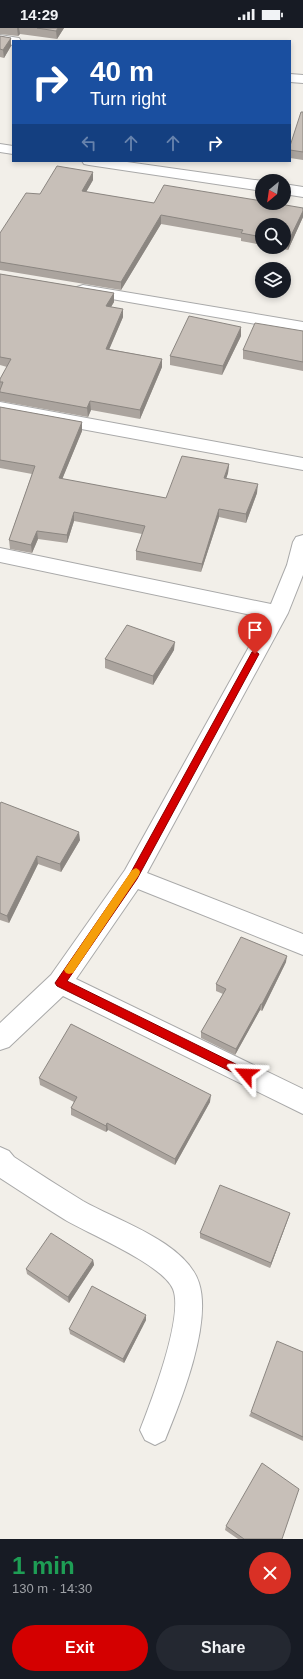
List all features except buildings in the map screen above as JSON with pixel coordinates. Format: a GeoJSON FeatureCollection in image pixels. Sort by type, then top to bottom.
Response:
{"type":"FeatureCollection","features":[{"type":"Feature","properties":{"kind":"street"},"geometry":{"type":"LineString","coordinates":[[0,39],[12,41]]}},
{"type":"Feature","properties":{"kind":"street"},"geometry":{"type":"LineString","coordinates":[[291,78],[303,79]]}},
{"type":"Feature","properties":{"kind":"street"},"geometry":{"type":"LineString","coordinates":[[0,148],[12,150]]}},
{"type":"Feature","properties":{"kind":"street"},"geometry":{"type":"LineString","coordinates":[[97,162],[255,185]]}},
{"type":"Feature","properties":{"kind":"street"},"geometry":{"type":"LineString","coordinates":[[291,190],[303,192]]}},
{"type":"Feature","properties":{"kind":"street"},"geometry":{"type":"LineString","coordinates":[[70,288],[303,327]]}},
{"type":"Feature","properties":{"kind":"street"},"geometry":{"type":"LineString","coordinates":[[0,408],[303,464]]}},
{"type":"Feature","properties":{"kind":"street"},"geometry":{"type":"LineString","coordinates":[[0,1039],[60,983],[133,877],[278,613],[297,565],[303,542]]}},
{"type":"Feature","properties":{"kind":"street"},"geometry":{"type":"LineString","coordinates":[[0,555],[278,613]]}},
{"type":"Feature","properties":{"kind":"street"},"geometry":{"type":"LineString","coordinates":[[133,877],[303,945]]}},
{"type":"Feature","properties":{"kind":"street"},"geometry":{"type":"LineString","coordinates":[[60,983],[303,1102]]}},
{"type":"Feature","properties":{"kind":"street"},"geometry":{"type":"LineString","coordinates":[[0,1160],[5,1166],[75,1211],[167,1263],[185,1284],[188,1300],[188,1317],[170,1392],[155,1430]]}},
{"type":"Feature","properties":{"kind":"slow traffic"},"geometry":{"type":"LineString","coordinates":[[69,970],[136,872]]}},
{"type":"Feature","properties":{"kind":"route"},"geometry":{"type":"LineString","coordinates":[[246,1074],[60,983],[133,877],[255,654]]}}]}
